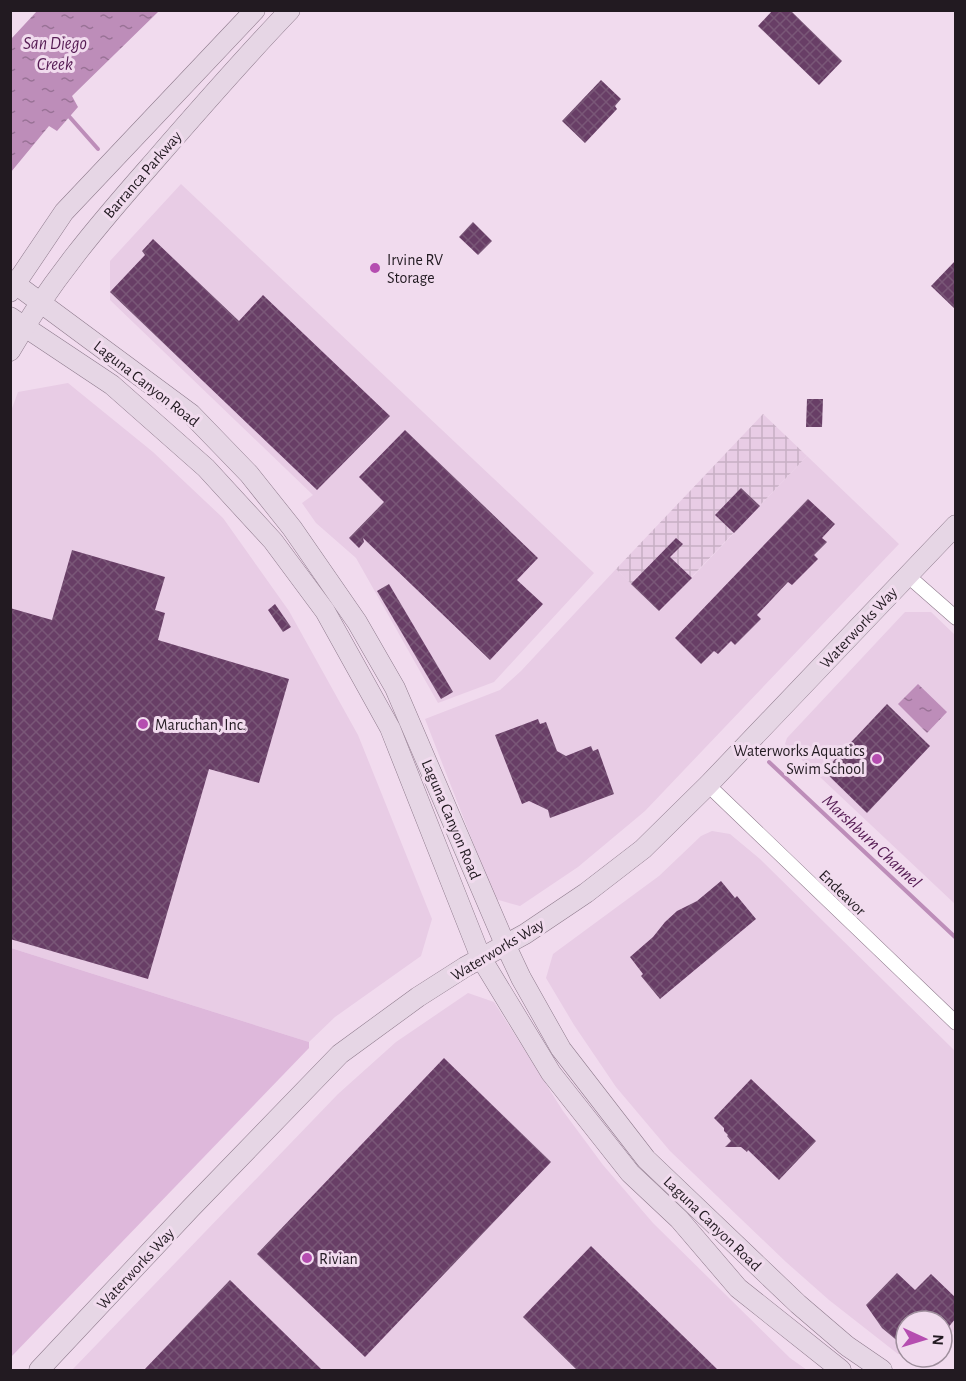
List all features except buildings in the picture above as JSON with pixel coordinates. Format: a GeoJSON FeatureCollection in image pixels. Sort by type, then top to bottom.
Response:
{"type":"FeatureCollection","features":[{"type":"Feature","properties":{"kind":"main road","name":"Barranca Parkway"},"geometry":{"type":"LineString","coordinates":[[12,285],[64,212],[255,10]]}},
{"type":"Feature","properties":{"kind":"main road","name":"Barranca Parkway"},"geometry":{"type":"LineString","coordinates":[[10,351],[18,322],[42,302],[92,233],[238,64],[290,10]]}},
{"type":"Feature","properties":{"kind":"main road","name":"Laguna Canyon Road"},"geometry":{"type":"LineString","coordinates":[[12,285],[42,302],[191,414],[249,474],[292,528],[357,622],[395,688],[505,944],[521,978],[561,1049],[646,1159],[798,1304],[847,1346],[882,1371]]}},
{"type":"Feature","properties":{"kind":"main road","name":"Laguna Canyon Road"},"geometry":{"type":"LineString","coordinates":[[18,322],[112,385],[206,468],[273,541],[325,611],[390,728],[481,958],[551,1073],[630,1173],[679,1219],[738,1288],[841,1371]]}},
{"type":"Feature","properties":{"kind":"main road","name":"Waterworks Way"},"geometry":{"type":"LineString","coordinates":[[39,1371],[190,1209],[340,1054],[418,997],[525,934],[594,887],[643,849],[708,785],[956,525]]}},
{"type":"Feature","properties":{"kind":"street"},"geometry":{"type":"LineString","coordinates":[[907,575],[956,618]]}},
{"type":"Feature","properties":{"kind":"street","name":"Endeavor"},"geometry":{"type":"LineString","coordinates":[[708,785],[956,1023]]}},
{"type":"Feature","properties":{"kind":"shaded area"},"geometry":{"type":"Polygon","coordinates":[[[181,184],[594,573],[494,682],[438,703],[356,558],[316,523],[302,503],[313,495],[110,300],[110,261],[181,184]]]}},
{"type":"Feature","properties":{"kind":"shaded area"},"geometry":{"type":"Polygon","coordinates":[[[68,383],[153,452],[223,518],[289,611],[358,735],[432,919],[421,956],[335,1017],[309,1042],[11,948],[11,411],[18,392],[68,383]]]}},
{"type":"Feature","properties":{"kind":"shaded area"},"geometry":{"type":"Polygon","coordinates":[[[763,414],[807,456],[659,611],[616,569],[763,414]]]}},
{"type":"Feature","properties":{"kind":"shaded area"},"geometry":{"type":"Polygon","coordinates":[[[807,456],[899,544],[645,811],[578,867],[520,906],[495,899],[425,719],[500,690],[521,671],[616,569],[660,611],[807,456]]]}},
{"type":"Feature","properties":{"kind":"shaded area"},"geometry":{"type":"Polygon","coordinates":[[[905,612],[931,612],[955,635],[955,904],[785,744],[787,738],[905,612]]]}},
{"type":"Feature","properties":{"kind":"shaded area"},"geometry":{"type":"Polygon","coordinates":[[[712,831],[730,834],[760,859],[955,1051],[954,1331],[954,1309],[894,1309],[894,1351],[829,1300],[670,1151],[616,1087],[574,1025],[546,978],[553,954],[659,876],[701,836],[712,831]]]}},
{"type":"Feature","properties":{"kind":"shaded area"},"geometry":{"type":"Polygon","coordinates":[[[11,948],[309,1042],[309,1048],[11,1357],[11,948]]]}},
{"type":"Feature","properties":{"kind":"shaded area"},"geometry":{"type":"Polygon","coordinates":[[[468,993],[494,1002],[563,1111],[603,1165],[653,1223],[790,1358],[807,1370],[72,1370],[338,1094],[396,1042],[468,993]]]}},
{"type":"Feature","properties":{"kind":"water","name":"San Diego Creek"},"geometry":{"type":"Polygon","coordinates":[[[37,11],[159,11],[72,96],[78,107],[57,131],[49,126],[11,172],[11,39],[37,11]]]}},
{"type":"Feature","properties":{"kind":"water"},"geometry":{"type":"Polygon","coordinates":[[[918,684],[947,712],[927,733],[898,704],[918,684]]]}},
{"type":"Feature","properties":{"kind":"waterway","name":"Marshburn Channel"},"geometry":{"type":"LineString","coordinates":[[67,114],[98,149]]}},
{"type":"Feature","properties":{"kind":"waterway","name":"Marshburn Channel"},"geometry":{"type":"LineString","coordinates":[[769,762],[956,938]]}},
{"type":"Feature","properties":{"kind":"place","name":"Irvine RV Storage"},"geometry":{"type":"Point","coordinates":[375,268]}},
{"type":"Feature","properties":{"kind":"place","name":"Maruchan, Inc."},"geometry":{"type":"Point","coordinates":[143,724]}},
{"type":"Feature","properties":{"kind":"place","name":"Waterworks Aquatics Swim School"},"geometry":{"type":"Point","coordinates":[877,759]}},
{"type":"Feature","properties":{"kind":"place","name":"Rivian"},"geometry":{"type":"Point","coordinates":[307,1258]}}]}
